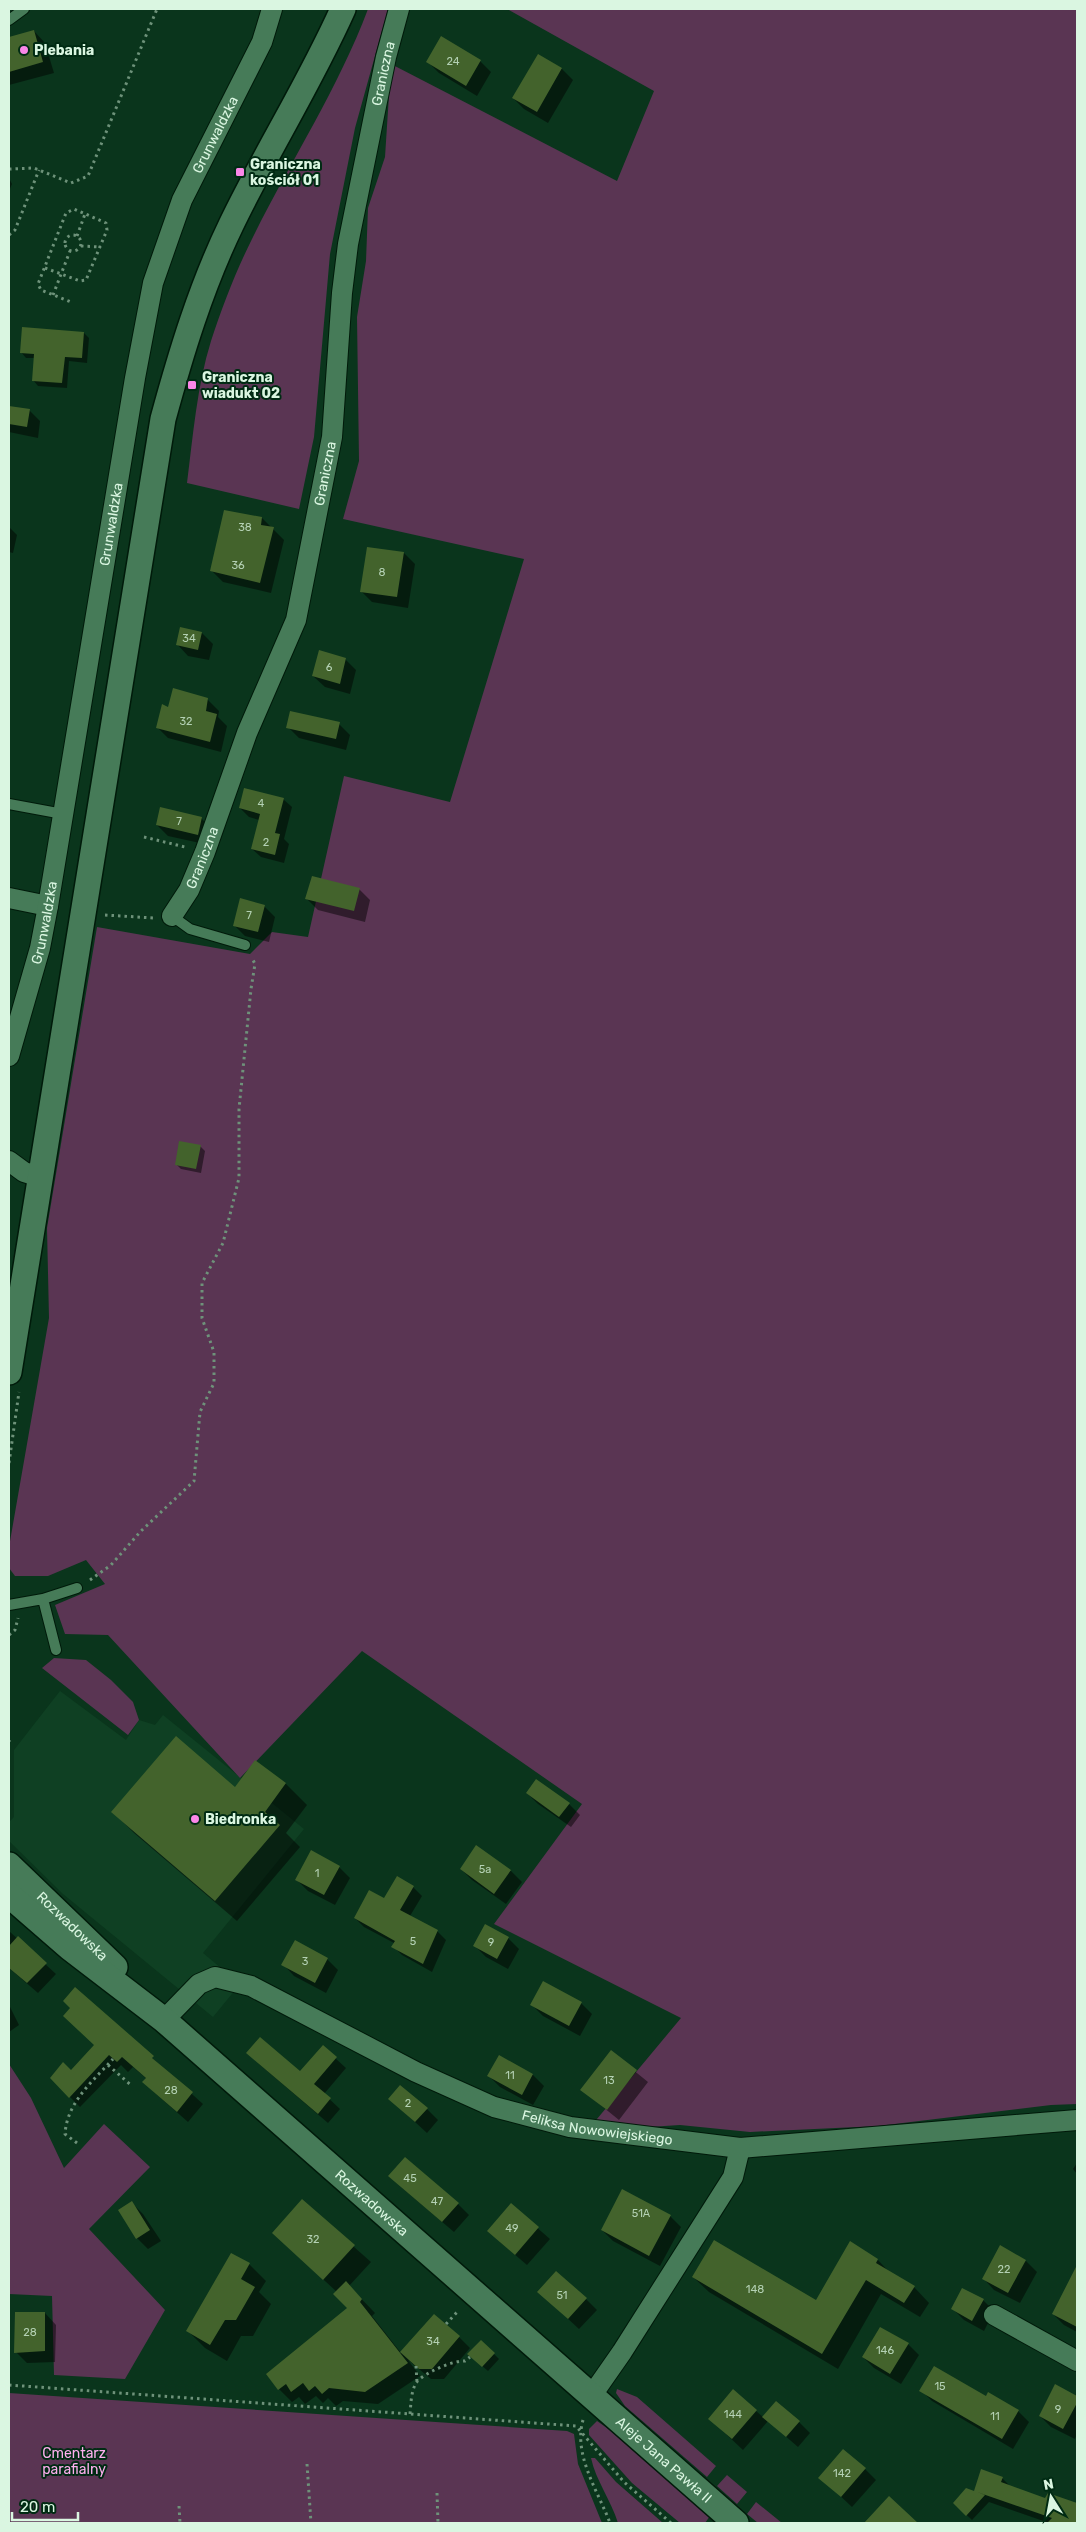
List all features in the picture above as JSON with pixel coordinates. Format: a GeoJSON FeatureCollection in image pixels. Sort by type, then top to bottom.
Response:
{"type":"FeatureCollection","features":[{"type":"Feature","properties":{"kind":"street","name":"Grunwaldzka"},"geometry":{"type":"LineString","coordinates":[[9,1056],[40,948],[48,906],[152,283],[182,200],[262,42],[272,9]]}},
{"type":"Feature","properties":{"kind":"street"},"geometry":{"type":"LineString","coordinates":[[14,1379],[11,1343],[40,1176],[163,419],[186,336],[231,226],[313,71],[342,9]]}},
{"type":"Feature","properties":{"kind":"street","name":"Graniczna"},"geometry":{"type":"LineString","coordinates":[[172,916],[189,890],[205,852],[247,733],[296,620],[332,438],[342,293],[348,244],[386,57],[399,9]]}},
{"type":"Feature","properties":{"kind":"street"},"geometry":{"type":"LineString","coordinates":[[9,898],[48,906]]}},
{"type":"Feature","properties":{"kind":"street"},"geometry":{"type":"LineString","coordinates":[[9,1161],[24,1172],[40,1176]]}},
{"type":"Feature","properties":{"kind":"street","name":"Rozwadowska"},"geometry":{"type":"LineString","coordinates":[[9,1865],[105,1956],[159,2016]]}},
{"type":"Feature","properties":{"kind":"street","name":"Rozwadowska"},"geometry":{"type":"LineString","coordinates":[[9,1895],[70,1948],[159,2016],[592,2395]]}},
{"type":"Feature","properties":{"kind":"street","name":"Feliksa Nowowiejskiego"},"geometry":{"type":"LineString","coordinates":[[159,2016],[199,1984],[215,1977],[251,1986],[416,2072],[494,2107],[570,2127],[740,2148],[1077,2120]]}},
{"type":"Feature","properties":{"kind":"street"},"geometry":{"type":"LineString","coordinates":[[592,2395],[622,2352],[733,2177],[740,2148]]}},
{"type":"Feature","properties":{"kind":"street"},"geometry":{"type":"LineString","coordinates":[[994,2315],[1077,2361]]}},
{"type":"Feature","properties":{"kind":"street","name":"Aleje Jana Pawła II"},"geometry":{"type":"LineString","coordinates":[[592,2395],[736,2523]]}},
{"type":"Feature","properties":{"kind":"lane"},"geometry":{"type":"LineString","coordinates":[[9,20],[24,9]]}},
{"type":"Feature","properties":{"kind":"lane"},"geometry":{"type":"LineString","coordinates":[[9,804],[63,814]]}},
{"type":"Feature","properties":{"kind":"lane"},"geometry":{"type":"LineString","coordinates":[[172,916],[190,929],[245,945]]}},
{"type":"Feature","properties":{"kind":"lane"},"geometry":{"type":"LineString","coordinates":[[9,1606],[44,1599],[77,1588]]}},
{"type":"Feature","properties":{"kind":"lane"},"geometry":{"type":"LineString","coordinates":[[44,1599],[56,1650]]}},
{"type":"Feature","properties":{"kind":"path"},"geometry":{"type":"LineString","coordinates":[[9,170],[39,170],[72,183],[88,176],[157,9]]}},
{"type":"Feature","properties":{"kind":"path"},"geometry":{"type":"LineString","coordinates":[[9,235],[15,230],[39,170]]}},
{"type":"Feature","properties":{"kind":"path"},"geometry":{"type":"LineString","coordinates":[[45,268],[80,281],[86,280],[107,225],[74,209],[68,210],[38,281],[39,287],[71,302]]}},
{"type":"Feature","properties":{"kind":"path"},"geometry":{"type":"LineString","coordinates":[[76,236],[85,214]]}},
{"type":"Feature","properties":{"kind":"path"},"geometry":{"type":"LineString","coordinates":[[70,236],[76,236],[82,242],[81,246],[76,252],[70,251],[66,248],[66,241],[70,236]]}},
{"type":"Feature","properties":{"kind":"path"},"geometry":{"type":"LineString","coordinates":[[81,246],[100,247]]}},
{"type":"Feature","properties":{"kind":"path"},"geometry":{"type":"LineString","coordinates":[[53,295],[70,251]]}},
{"type":"Feature","properties":{"kind":"path"},"geometry":{"type":"LineString","coordinates":[[144,837],[205,852]]}},
{"type":"Feature","properties":{"kind":"path"},"geometry":{"type":"LineString","coordinates":[[83,912],[136,919],[172,916]]}},
{"type":"Feature","properties":{"kind":"path"},"geometry":{"type":"LineString","coordinates":[[77,1588],[111,1565],[141,1531],[194,1481],[200,1412],[214,1383],[214,1352],[202,1318],[202,1284],[223,1243],[239,1178],[239,1109],[251,989],[256,964],[245,945]]}},
{"type":"Feature","properties":{"kind":"path"},"geometry":{"type":"LineString","coordinates":[[9,1463],[14,1379]]}},
{"type":"Feature","properties":{"kind":"path"},"geometry":{"type":"LineString","coordinates":[[77,2143],[65,2134],[69,2114],[81,2094],[113,2059]]}},
{"type":"Feature","properties":{"kind":"path"},"geometry":{"type":"LineString","coordinates":[[108,2065],[132,2086]]}},
{"type":"Feature","properties":{"kind":"path"},"geometry":{"type":"LineString","coordinates":[[446,2324],[460,2310]]}},
{"type":"Feature","properties":{"kind":"path"},"geometry":{"type":"LineString","coordinates":[[417,2382],[456,2360],[465,2362],[470,2357]]}},
{"type":"Feature","properties":{"kind":"path"},"geometry":{"type":"LineString","coordinates":[[410,2414],[412,2392],[417,2382],[416,2366]]}},
{"type":"Feature","properties":{"kind":"path"},"geometry":{"type":"LineString","coordinates":[[9,2385],[576,2426],[624,2482],[671,2523]]}},
{"type":"Feature","properties":{"kind":"path"},"geometry":{"type":"LineString","coordinates":[[592,2395],[580,2432],[583,2458],[610,2523]]}},
{"type":"Feature","properties":{"kind":"path"},"geometry":{"type":"LineString","coordinates":[[307,2464],[311,2523]]}},
{"type":"Feature","properties":{"kind":"path"},"geometry":{"type":"LineString","coordinates":[[437,2493],[438,2523]]}},
{"type":"Feature","properties":{"kind":"path"},"geometry":{"type":"LineString","coordinates":[[179,2506],[180,2523]]}},
{"type":"Feature","properties":{"kind":"shaded area"},"geometry":{"type":"Polygon","coordinates":[[[60,1691],[126,1740],[139,1720],[155,1725],[163,1715],[304,1829],[203,1953],[240,1984],[213,2017],[63,1894],[9,1841],[9,1822],[14,1817],[14,1750],[60,1691]]]}},
{"type":"Feature","properties":{"kind":"green space"},"geometry":{"type":"Polygon","coordinates":[[[368,9],[388,9],[355,128],[330,254],[314,437],[299,509],[187,483],[202,376],[211,341],[225,302],[252,239],[343,68],[368,9]]]}},
{"type":"Feature","properties":{"kind":"green space"},"geometry":{"type":"Polygon","coordinates":[[[507,9],[1077,9],[1077,2104],[1051,2105],[878,2126],[750,2132],[680,2125],[587,2131],[681,2018],[494,1924],[582,1804],[362,1651],[240,1778],[108,1635],[65,1634],[55,1605],[105,1584],[86,1560],[48,1576],[15,1576],[9,1568],[9,1547],[49,1318],[47,1228],[97,927],[250,954],[272,932],[308,937],[344,776],[450,802],[524,559],[343,519],[359,461],[357,317],[366,261],[368,208],[385,157],[391,64],[617,181],[654,91],[507,9]]]}},
{"type":"Feature","properties":{"kind":"green space"},"geometry":{"type":"Polygon","coordinates":[[[54,1658],[86,1660],[111,1680],[133,1702],[139,1720],[128,1735],[42,1668],[54,1658]]]}},
{"type":"Feature","properties":{"kind":"green space"},"geometry":{"type":"Polygon","coordinates":[[[9,2064],[31,2098],[64,2168],[104,2124],[150,2167],[89,2229],[165,2310],[125,2379],[54,2375],[52,2296],[9,2294],[9,2064]]]}},
{"type":"Feature","properties":{"kind":"green space"},"geometry":{"type":"Polygon","coordinates":[[[617,2389],[637,2397],[716,2466],[707,2477],[625,2406],[616,2393],[617,2389]]]}},
{"type":"Feature","properties":{"kind":"green space","name":"Cmentarz parafialny"},"geometry":{"type":"Polygon","coordinates":[[[9,2393],[567,2431],[574,2434],[578,2464],[602,2523],[9,2523],[9,2393]]]}},
{"type":"Feature","properties":{"kind":"green space"},"geometry":{"type":"Polygon","coordinates":[[[597,2421],[710,2516],[705,2523],[680,2523],[632,2483],[589,2435],[589,2429],[597,2421]]]}},
{"type":"Feature","properties":{"kind":"green space"},"geometry":{"type":"Polygon","coordinates":[[[591,2458],[595,2458],[616,2482],[663,2523],[618,2523],[612,2506],[596,2475],[591,2458]]]}},
{"type":"Feature","properties":{"kind":"green space"},"geometry":{"type":"Polygon","coordinates":[[[727,2475],[747,2492],[737,2504],[717,2486],[727,2475]]]}},
{"type":"Feature","properties":{"kind":"green space"},"geometry":{"type":"Polygon","coordinates":[[[756,2502],[782,2523],[758,2523],[747,2514],[756,2502]]]}},
{"type":"Feature","properties":{"kind":"building","name":"Plebania"},"geometry":{"type":"Polygon","coordinates":[[[34,30],[43,62],[9,72],[9,37],[34,30]]]}},
{"type":"Feature","properties":{"kind":"building"},"geometry":{"type":"Polygon","coordinates":[[[441,36],[481,60],[466,86],[426,62],[441,36]]]}},
{"type":"Feature","properties":{"kind":"building"},"geometry":{"type":"Polygon","coordinates":[[[538,54],[562,68],[537,112],[512,98],[538,54]]]}},
{"type":"Feature","properties":{"kind":"building"},"geometry":{"type":"Polygon","coordinates":[[[22,327],[84,332],[82,358],[65,357],[62,383],[32,381],[34,354],[20,353],[22,327]]]}},
{"type":"Feature","properties":{"kind":"building"},"geometry":{"type":"Polygon","coordinates":[[[9,406],[30,409],[27,427],[9,424],[9,406]]]}},
{"type":"Feature","properties":{"kind":"building"},"geometry":{"type":"Polygon","coordinates":[[[224,510],[262,517],[261,525],[274,527],[260,583],[210,571],[224,510]]]}},
{"type":"Feature","properties":{"kind":"building"},"geometry":{"type":"Polygon","coordinates":[[[367,547],[404,552],[397,597],[360,592],[367,547]]]}},
{"type":"Feature","properties":{"kind":"building"},"geometry":{"type":"Polygon","coordinates":[[[180,627],[202,632],[198,650],[176,645],[180,627]]]}},
{"type":"Feature","properties":{"kind":"building"},"geometry":{"type":"Polygon","coordinates":[[[319,650],[346,658],[340,684],[312,676],[319,650]]]}},
{"type":"Feature","properties":{"kind":"building"},"geometry":{"type":"Polygon","coordinates":[[[173,688],[208,698],[206,711],[217,714],[210,742],[156,728],[162,704],[168,707],[173,688]]]}},
{"type":"Feature","properties":{"kind":"building"},"geometry":{"type":"Polygon","coordinates":[[[290,711],[340,722],[336,739],[286,728],[290,711]]]}},
{"type":"Feature","properties":{"kind":"building"},"geometry":{"type":"Polygon","coordinates":[[[244,788],[284,798],[275,833],[280,834],[275,855],[251,849],[260,814],[239,808],[244,788]]]}},
{"type":"Feature","properties":{"kind":"building"},"geometry":{"type":"Polygon","coordinates":[[[160,807],[202,817],[198,835],[156,825],[160,807]]]}},
{"type":"Feature","properties":{"kind":"building"},"geometry":{"type":"Polygon","coordinates":[[[312,876],[360,888],[354,911],[305,899],[312,876]]]}},
{"type":"Feature","properties":{"kind":"building"},"geometry":{"type":"Polygon","coordinates":[[[240,898],[265,905],[258,932],[233,926],[240,898]]]}},
{"type":"Feature","properties":{"kind":"building"},"geometry":{"type":"Polygon","coordinates":[[[179,1141],[201,1145],[196,1169],[175,1165],[179,1141]]]}},
{"type":"Feature","properties":{"kind":"building","name":"Biedronka"},"geometry":{"type":"Polygon","coordinates":[[[176,1736],[235,1787],[255,1760],[286,1783],[265,1812],[280,1825],[215,1901],[111,1812],[176,1736]]]}},
{"type":"Feature","properties":{"kind":"building"},"geometry":{"type":"Polygon","coordinates":[[[536,1779],[570,1803],[559,1817],[526,1793],[536,1779]]]}},
{"type":"Feature","properties":{"kind":"building"},"geometry":{"type":"Polygon","coordinates":[[[476,1845],[511,1870],[494,1894],[460,1869],[476,1845]]]}},
{"type":"Feature","properties":{"kind":"building"},"geometry":{"type":"Polygon","coordinates":[[[311,1850],[340,1866],[324,1895],[295,1880],[311,1850]]]}},
{"type":"Feature","properties":{"kind":"building"},"geometry":{"type":"Polygon","coordinates":[[[397,1876],[414,1886],[400,1910],[438,1930],[423,1964],[391,1947],[395,1941],[354,1918],[369,1890],[384,1898],[397,1876]]]}},
{"type":"Feature","properties":{"kind":"building"},"geometry":{"type":"Polygon","coordinates":[[[485,1924],[509,1937],[497,1959],[473,1946],[485,1924]]]}},
{"type":"Feature","properties":{"kind":"building"},"geometry":{"type":"Polygon","coordinates":[[[18,1936],[47,1963],[27,1983],[9,1968],[9,1946],[18,1936]]]}},
{"type":"Feature","properties":{"kind":"building"},"geometry":{"type":"Polygon","coordinates":[[[295,1940],[328,1958],[315,1983],[281,1965],[295,1940]]]}},
{"type":"Feature","properties":{"kind":"building"},"geometry":{"type":"Polygon","coordinates":[[[543,1981],[582,2002],[569,2026],[530,2005],[543,1981]]]}},
{"type":"Feature","properties":{"kind":"building"},"geometry":{"type":"Polygon","coordinates":[[[75,1987],[154,2056],[152,2058],[193,2092],[177,2112],[142,2082],[146,2078],[122,2057],[117,2062],[109,2055],[69,2098],[50,2078],[63,2062],[71,2070],[94,2045],[63,2016],[70,2008],[63,2001],[75,1987]]]}},
{"type":"Feature","properties":{"kind":"building"},"geometry":{"type":"Polygon","coordinates":[[[260,2037],[300,2071],[323,2045],[337,2057],[314,2084],[331,2098],[318,2114],[246,2053],[260,2037]]]}},
{"type":"Feature","properties":{"kind":"building"},"geometry":{"type":"Polygon","coordinates":[[[611,2050],[637,2070],[607,2110],[580,2090],[611,2050]]]}},
{"type":"Feature","properties":{"kind":"building"},"geometry":{"type":"Polygon","coordinates":[[[499,2055],[533,2074],[522,2095],[487,2076],[499,2055]]]}},
{"type":"Feature","properties":{"kind":"building"},"geometry":{"type":"Polygon","coordinates":[[[400,2085],[428,2108],[415,2122],[388,2099],[400,2085]]]}},
{"type":"Feature","properties":{"kind":"building"},"geometry":{"type":"Polygon","coordinates":[[[405,2157],[459,2203],[442,2222],[388,2176],[405,2157]]]}},
{"type":"Feature","properties":{"kind":"building"},"geometry":{"type":"Polygon","coordinates":[[[622,2189],[671,2215],[649,2256],[601,2230],[622,2189]]]}},
{"type":"Feature","properties":{"kind":"building"},"geometry":{"type":"Polygon","coordinates":[[[302,2199],[355,2245],[323,2280],[272,2233],[302,2199]]]}},
{"type":"Feature","properties":{"kind":"building"},"geometry":{"type":"Polygon","coordinates":[[[132,2201],[150,2230],[136,2239],[118,2210],[132,2201]]]}},
{"type":"Feature","properties":{"kind":"building"},"geometry":{"type":"Polygon","coordinates":[[[511,2203],[539,2227],[515,2255],[487,2231],[511,2203]]]}},
{"type":"Feature","properties":{"kind":"building"},"geometry":{"type":"Polygon","coordinates":[[[714,2240],[816,2300],[850,2241],[878,2259],[876,2263],[915,2286],[904,2303],[866,2280],[822,2354],[692,2277],[714,2240]]]}},
{"type":"Feature","properties":{"kind":"building"},"geometry":{"type":"Polygon","coordinates":[[[1000,2245],[1026,2260],[1008,2293],[982,2279],[1000,2245]]]}},
{"type":"Feature","properties":{"kind":"building"},"geometry":{"type":"Polygon","coordinates":[[[231,2253],[250,2263],[241,2279],[255,2287],[236,2320],[225,2320],[210,2345],[186,2331],[231,2253]]]}},
{"type":"Feature","properties":{"kind":"building"},"geometry":{"type":"Polygon","coordinates":[[[1077,2265],[1077,2327],[1052,2314],[1077,2265]]]}},
{"type":"Feature","properties":{"kind":"building"},"geometry":{"type":"Polygon","coordinates":[[[556,2271],[587,2298],[568,2319],[537,2292],[556,2271]]]}},
{"type":"Feature","properties":{"kind":"building"},"geometry":{"type":"Polygon","coordinates":[[[346,2281],[362,2299],[360,2302],[408,2363],[365,2392],[329,2388],[322,2394],[315,2386],[309,2391],[303,2383],[291,2392],[286,2384],[278,2390],[266,2374],[347,2308],[333,2294],[346,2281]]]}},
{"type":"Feature","properties":{"kind":"building"},"geometry":{"type":"Polygon","coordinates":[[[962,2288],[984,2299],[972,2321],[951,2309],[962,2288]]]}},
{"type":"Feature","properties":{"kind":"building"},"geometry":{"type":"Polygon","coordinates":[[[15,2312],[45,2312],[45,2351],[14,2353],[15,2312]]]}},
{"type":"Feature","properties":{"kind":"building"},"geometry":{"type":"Polygon","coordinates":[[[434,2314],[460,2336],[432,2369],[419,2369],[400,2352],[434,2314]]]}},
{"type":"Feature","properties":{"kind":"building"},"geometry":{"type":"Polygon","coordinates":[[[880,2327],[909,2343],[890,2374],[862,2357],[880,2327]]]}},
{"type":"Feature","properties":{"kind":"building"},"geometry":{"type":"Polygon","coordinates":[[[481,2340],[495,2353],[482,2367],[467,2354],[481,2340]]]}},
{"type":"Feature","properties":{"kind":"building"},"geometry":{"type":"Polygon","coordinates":[[[934,2366],[986,2396],[988,2392],[1019,2410],[1002,2439],[919,2391],[934,2366]]]}},
{"type":"Feature","properties":{"kind":"building"},"geometry":{"type":"Polygon","coordinates":[[[1055,2384],[1077,2396],[1077,2403],[1063,2429],[1039,2416],[1055,2384]]]}},
{"type":"Feature","properties":{"kind":"building"},"geometry":{"type":"Polygon","coordinates":[[[733,2389],[757,2410],[732,2439],[708,2419],[733,2389]]]}},
{"type":"Feature","properties":{"kind":"building"},"geometry":{"type":"Polygon","coordinates":[[[776,2401],[800,2421],[786,2437],[762,2417],[776,2401]]]}},
{"type":"Feature","properties":{"kind":"building"},"geometry":{"type":"Polygon","coordinates":[[[843,2449],[866,2468],[841,2497],[818,2478],[843,2449]]]}},
{"type":"Feature","properties":{"kind":"building"},"geometry":{"type":"Polygon","coordinates":[[[981,2469],[1003,2477],[1001,2482],[1045,2498],[1048,2493],[1077,2503],[1077,2523],[1047,2523],[1052,2518],[974,2491],[981,2469]]]}},
{"type":"Feature","properties":{"kind":"building"},"geometry":{"type":"Polygon","coordinates":[[[966,2488],[985,2495],[966,2516],[953,2503],[966,2488]]]}},
{"type":"Feature","properties":{"kind":"building"},"geometry":{"type":"Polygon","coordinates":[[[889,2496],[918,2523],[864,2523],[889,2496]]]}},
{"type":"Feature","properties":{"kind":"place","name":"Plebania"},"geometry":{"type":"Point","coordinates":[24,50]}},
{"type":"Feature","properties":{"kind":"place","name":"Graniczna kościół 01"},"geometry":{"type":"Point","coordinates":[240,172]}},
{"type":"Feature","properties":{"kind":"place","name":"Graniczna wiadukt 02"},"geometry":{"type":"Point","coordinates":[192,385]}},
{"type":"Feature","properties":{"kind":"place","name":"Biedronka"},"geometry":{"type":"Point","coordinates":[195,1819]}}]}
